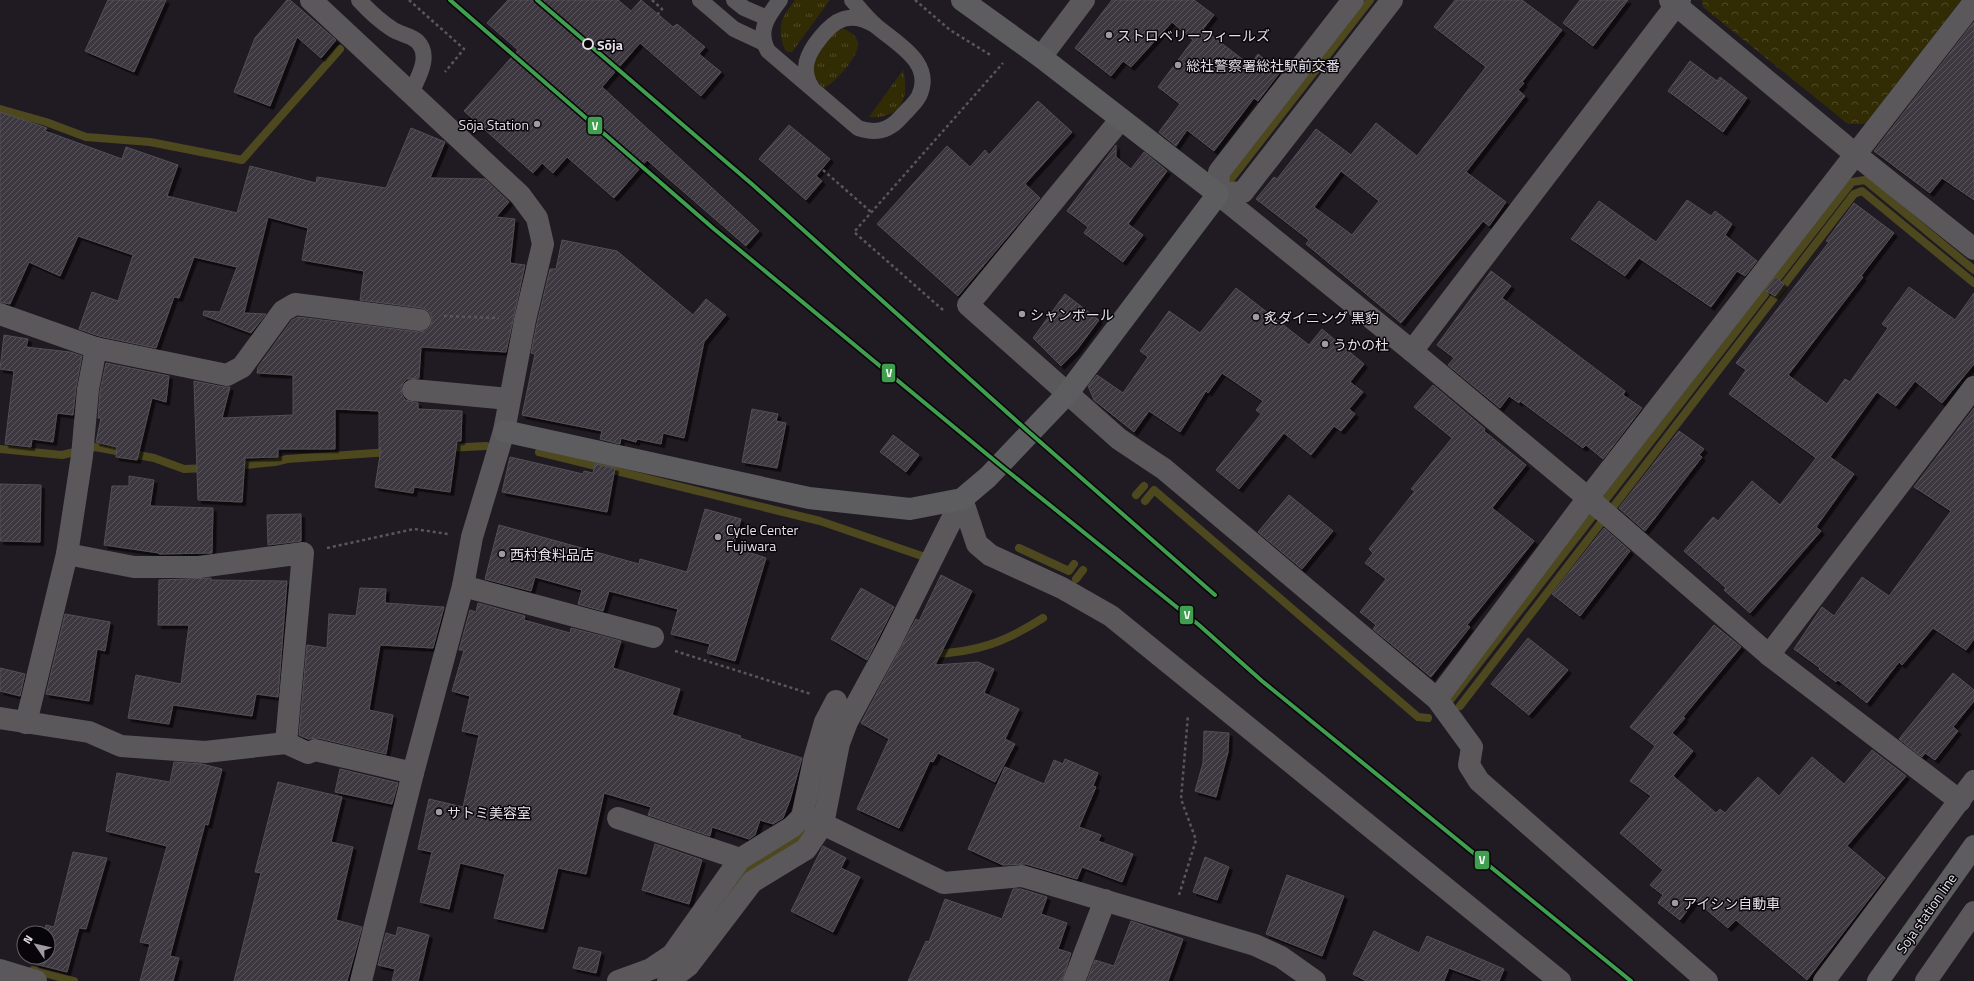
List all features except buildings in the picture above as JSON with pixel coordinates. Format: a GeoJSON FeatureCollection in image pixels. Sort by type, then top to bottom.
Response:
{"type":"FeatureCollection","features":[{"type":"Feature","properties":{"kind":"street"},"geometry":{"type":"LineString","coordinates":[[311,0],[520,195],[537,218],[543,244],[524,320],[504,431],[472,537],[462,586],[361,981]]}},
{"type":"Feature","properties":{"kind":"street"},"geometry":{"type":"LineString","coordinates":[[962,0],[1041,57],[1218,194],[1412,351],[1598,506],[1769,654],[1960,801]]}},
{"type":"Feature","properties":{"kind":"street"},"geometry":{"type":"LineString","coordinates":[[1041,57],[1084,0]]}},
{"type":"Feature","properties":{"kind":"street"},"geometry":{"type":"LineString","coordinates":[[618,981],[659,977],[688,966],[752,882],[806,849],[823,824],[839,743],[847,722],[890,643],[962,498],[988,477],[1067,394],[1218,194],[1220,172],[1353,0]]}},
{"type":"Feature","properties":{"kind":"street"},"geometry":{"type":"LineString","coordinates":[[1218,194],[1243,192],[1392,0]]}},
{"type":"Feature","properties":{"kind":"street"},"geometry":{"type":"LineString","coordinates":[[1412,351],[1675,2],[1855,154],[1974,249]]}},
{"type":"Feature","properties":{"kind":"street"},"geometry":{"type":"LineString","coordinates":[[1437,699],[1598,506],[1855,154],[1974,2]]}},
{"type":"Feature","properties":{"kind":"street"},"geometry":{"type":"LineString","coordinates":[[1121,120],[968,305],[1067,394],[1120,439],[1164,469],[1437,699],[1472,747],[1469,765],[1479,781],[1707,981]]}},
{"type":"Feature","properties":{"kind":"street"},"geometry":{"type":"LineString","coordinates":[[0,314],[96,348],[227,375],[242,367],[283,311],[295,304],[420,320]]}},
{"type":"Feature","properties":{"kind":"street"},"geometry":{"type":"LineString","coordinates":[[26,723],[66,554],[82,449],[88,389],[96,348]]}},
{"type":"Feature","properties":{"kind":"street"},"geometry":{"type":"LineString","coordinates":[[1769,654],[1974,388]]}},
{"type":"Feature","properties":{"kind":"street"},"geometry":{"type":"LineString","coordinates":[[413,390],[509,400]]}},
{"type":"Feature","properties":{"kind":"street"},"geometry":{"type":"LineString","coordinates":[[504,431],[809,498],[910,510],[962,498]]}},
{"type":"Feature","properties":{"kind":"street"},"geometry":{"type":"LineString","coordinates":[[962,498],[977,544],[990,555],[1062,588],[1111,616],[1560,981]]}},
{"type":"Feature","properties":{"kind":"street"},"geometry":{"type":"LineString","coordinates":[[66,554],[134,567],[199,567],[303,554],[286,743]]}},
{"type":"Feature","properties":{"kind":"street"},"geometry":{"type":"LineString","coordinates":[[462,586],[653,637]]}},
{"type":"Feature","properties":{"kind":"street"},"geometry":{"type":"LineString","coordinates":[[659,977],[672,955],[740,859],[792,828],[802,817],[824,722],[836,702]]}},
{"type":"Feature","properties":{"kind":"street"},"geometry":{"type":"LineString","coordinates":[[0,718],[89,732],[121,746],[128,747],[205,752],[286,743],[308,753],[315,750],[413,773]]}},
{"type":"Feature","properties":{"kind":"street"},"geometry":{"type":"LineString","coordinates":[[1824,981],[1974,781]]}},
{"type":"Feature","properties":{"kind":"street"},"geometry":{"type":"LineString","coordinates":[[802,817],[823,824],[944,883],[1022,876],[1255,945],[1281,958],[1315,981]]}},
{"type":"Feature","properties":{"kind":"street"},"geometry":{"type":"LineString","coordinates":[[618,818],[740,859]]}},
{"type":"Feature","properties":{"kind":"street","name":"Soja station line"},"geometry":{"type":"LineString","coordinates":[[1878,981],[1974,846]]}},
{"type":"Feature","properties":{"kind":"street"},"geometry":{"type":"LineString","coordinates":[[1074,981],[1105,900]]}},
{"type":"Feature","properties":{"kind":"street"},"geometry":{"type":"LineString","coordinates":[[1926,981],[1974,912]]}},
{"type":"Feature","properties":{"kind":"street"},"geometry":{"type":"LineString","coordinates":[[0,970],[36,981]]}},
{"type":"Feature","properties":{"kind":"lane"},"geometry":{"type":"LineString","coordinates":[[359,0],[366,8],[392,30],[416,40],[423,50],[423,68],[411,93]]}},
{"type":"Feature","properties":{"kind":"lane"},"geometry":{"type":"LineString","coordinates":[[700,0],[734,29],[764,44],[773,58],[858,128],[868,131],[880,131],[891,127],[899,120],[918,97],[922,85],[922,72],[915,59],[874,24],[852,0]]}},
{"type":"Feature","properties":{"kind":"lane"},"geometry":{"type":"LineString","coordinates":[[734,0],[744,8],[767,18]]}},
{"type":"Feature","properties":{"kind":"lane"},"geometry":{"type":"LineString","coordinates":[[764,44],[764,27],[767,18],[780,0]]}},
{"type":"Feature","properties":{"kind":"lane"},"geometry":{"type":"LineString","coordinates":[[813,90],[808,82],[805,71],[806,60],[810,49],[824,32],[832,24],[842,19],[851,17],[864,19],[874,24]]}},
{"type":"Feature","properties":{"kind":"path"},"geometry":{"type":"LineString","coordinates":[[652,0],[662,9],[658,14]]}},
{"type":"Feature","properties":{"kind":"path"},"geometry":{"type":"LineString","coordinates":[[915,0],[950,30],[1004,63],[854,232],[949,315]]}},
{"type":"Feature","properties":{"kind":"path"},"geometry":{"type":"LineString","coordinates":[[823,170],[871,212]]}},
{"type":"Feature","properties":{"kind":"path"},"geometry":{"type":"LineString","coordinates":[[420,320],[432,316],[524,320]]}},
{"type":"Feature","properties":{"kind":"path"},"geometry":{"type":"LineString","coordinates":[[303,554],[414,529],[472,537]]}},
{"type":"Feature","properties":{"kind":"path"},"geometry":{"type":"LineString","coordinates":[[653,637],[652,644],[836,702]]}},
{"type":"Feature","properties":{"kind":"path"},"geometry":{"type":"LineString","coordinates":[[1171,920],[1196,840],[1181,799],[1188,715]]}},
{"type":"Feature","properties":{"kind":"green space"},"geometry":{"type":"Polygon","coordinates":[[[795,0],[830,0],[792,52],[787,52],[782,41],[781,23],[785,14],[795,0]]]}},
{"type":"Feature","properties":{"kind":"green space"},"geometry":{"type":"Polygon","coordinates":[[[1702,0],[1961,0],[1865,124],[1848,124],[1703,7],[1702,0]]]}},
{"type":"Feature","properties":{"kind":"green space"},"geometry":{"type":"Polygon","coordinates":[[[842,28],[853,35],[858,42],[856,54],[846,68],[824,88],[819,83],[814,73],[814,62],[820,43],[842,28]]]}},
{"type":"Feature","properties":{"kind":"green space"},"geometry":{"type":"Polygon","coordinates":[[[903,70],[905,89],[904,98],[901,105],[889,114],[880,117],[869,117],[903,70]]]}},
{"type":"Feature","properties":{"kind":"waterway"},"geometry":{"type":"LineString","coordinates":[[1231,179],[1370,0]]}},
{"type":"Feature","properties":{"kind":"waterway"},"geometry":{"type":"LineString","coordinates":[[0,109],[46,122],[86,137],[150,142],[242,160],[340,49]]}},
{"type":"Feature","properties":{"kind":"waterway"},"geometry":{"type":"LineString","coordinates":[[1451,699],[1852,182],[1865,180],[1974,270]]}},
{"type":"Feature","properties":{"kind":"waterway"},"geometry":{"type":"LineString","coordinates":[[1460,706],[1854,194],[1862,191],[1974,283]]}},
{"type":"Feature","properties":{"kind":"waterway"},"geometry":{"type":"LineString","coordinates":[[446,448],[486,446]]}},
{"type":"Feature","properties":{"kind":"waterway"},"geometry":{"type":"LineString","coordinates":[[0,449],[62,455],[95,447],[154,458],[184,469],[207,468]]}},
{"type":"Feature","properties":{"kind":"waterway"},"geometry":{"type":"LineString","coordinates":[[235,466],[275,462],[287,459],[390,452]]}},
{"type":"Feature","properties":{"kind":"waterway"},"geometry":{"type":"LineString","coordinates":[[539,452],[820,521],[922,556]]}},
{"type":"Feature","properties":{"kind":"waterway"},"geometry":{"type":"LineString","coordinates":[[1136,495],[1144,486]]}},
{"type":"Feature","properties":{"kind":"waterway"},"geometry":{"type":"LineString","coordinates":[[1145,501],[1154,490],[1418,717],[1428,718]]}},
{"type":"Feature","properties":{"kind":"waterway"},"geometry":{"type":"LineString","coordinates":[[1019,548],[1069,571],[1074,564]]}},
{"type":"Feature","properties":{"kind":"waterway"},"geometry":{"type":"LineString","coordinates":[[1076,579],[1083,570]]}},
{"type":"Feature","properties":{"kind":"waterway"},"geometry":{"type":"LineString","coordinates":[[930,654],[962,651],[990,645],[1016,634],[1043,618]]}},
{"type":"Feature","properties":{"kind":"waterway"},"geometry":{"type":"LineString","coordinates":[[722,902],[753,865],[797,837],[803,829]]}},
{"type":"Feature","properties":{"kind":"waterway"},"geometry":{"type":"LineString","coordinates":[[33,970],[74,981]]}},
{"type":"Feature","properties":{"kind":"transit line","name":"V"},"geometry":{"type":"LineString","coordinates":[[450,0],[714,229],[1000,465],[1199,625],[1262,681],[1631,981]]}},
{"type":"Feature","properties":{"kind":"transit line","name":"V"},"geometry":{"type":"LineString","coordinates":[[537,0],[753,185],[1030,433],[1215,595]]}},
{"type":"Feature","properties":{"kind":"place","name":"ストロベリーフィールズ"},"geometry":{"type":"Point","coordinates":[1109,35]}},
{"type":"Feature","properties":{"kind":"place","name":"Sōja"},"geometry":{"type":"Point","coordinates":[588,44]}},
{"type":"Feature","properties":{"kind":"place","name":"総社警察署総社駅前交番"},"geometry":{"type":"Point","coordinates":[1178,65]}},
{"type":"Feature","properties":{"kind":"place","name":"Sōja Station"},"geometry":{"type":"Point","coordinates":[537,124]}},
{"type":"Feature","properties":{"kind":"place","name":"シャンボール"},"geometry":{"type":"Point","coordinates":[1022,314]}},
{"type":"Feature","properties":{"kind":"place","name":"炙ダイニング 黒豹"},"geometry":{"type":"Point","coordinates":[1256,317]}},
{"type":"Feature","properties":{"kind":"place","name":"うかの杜"},"geometry":{"type":"Point","coordinates":[1325,344]}},
{"type":"Feature","properties":{"kind":"place","name":"Cycle Center Fujiwara"},"geometry":{"type":"Point","coordinates":[718,537]}},
{"type":"Feature","properties":{"kind":"place","name":"西村食料品店"},"geometry":{"type":"Point","coordinates":[502,554]}},
{"type":"Feature","properties":{"kind":"place","name":"サトミ美容室"},"geometry":{"type":"Point","coordinates":[439,812]}},
{"type":"Feature","properties":{"kind":"place","name":"アイシン自動車"},"geometry":{"type":"Point","coordinates":[1675,903]}}]}
